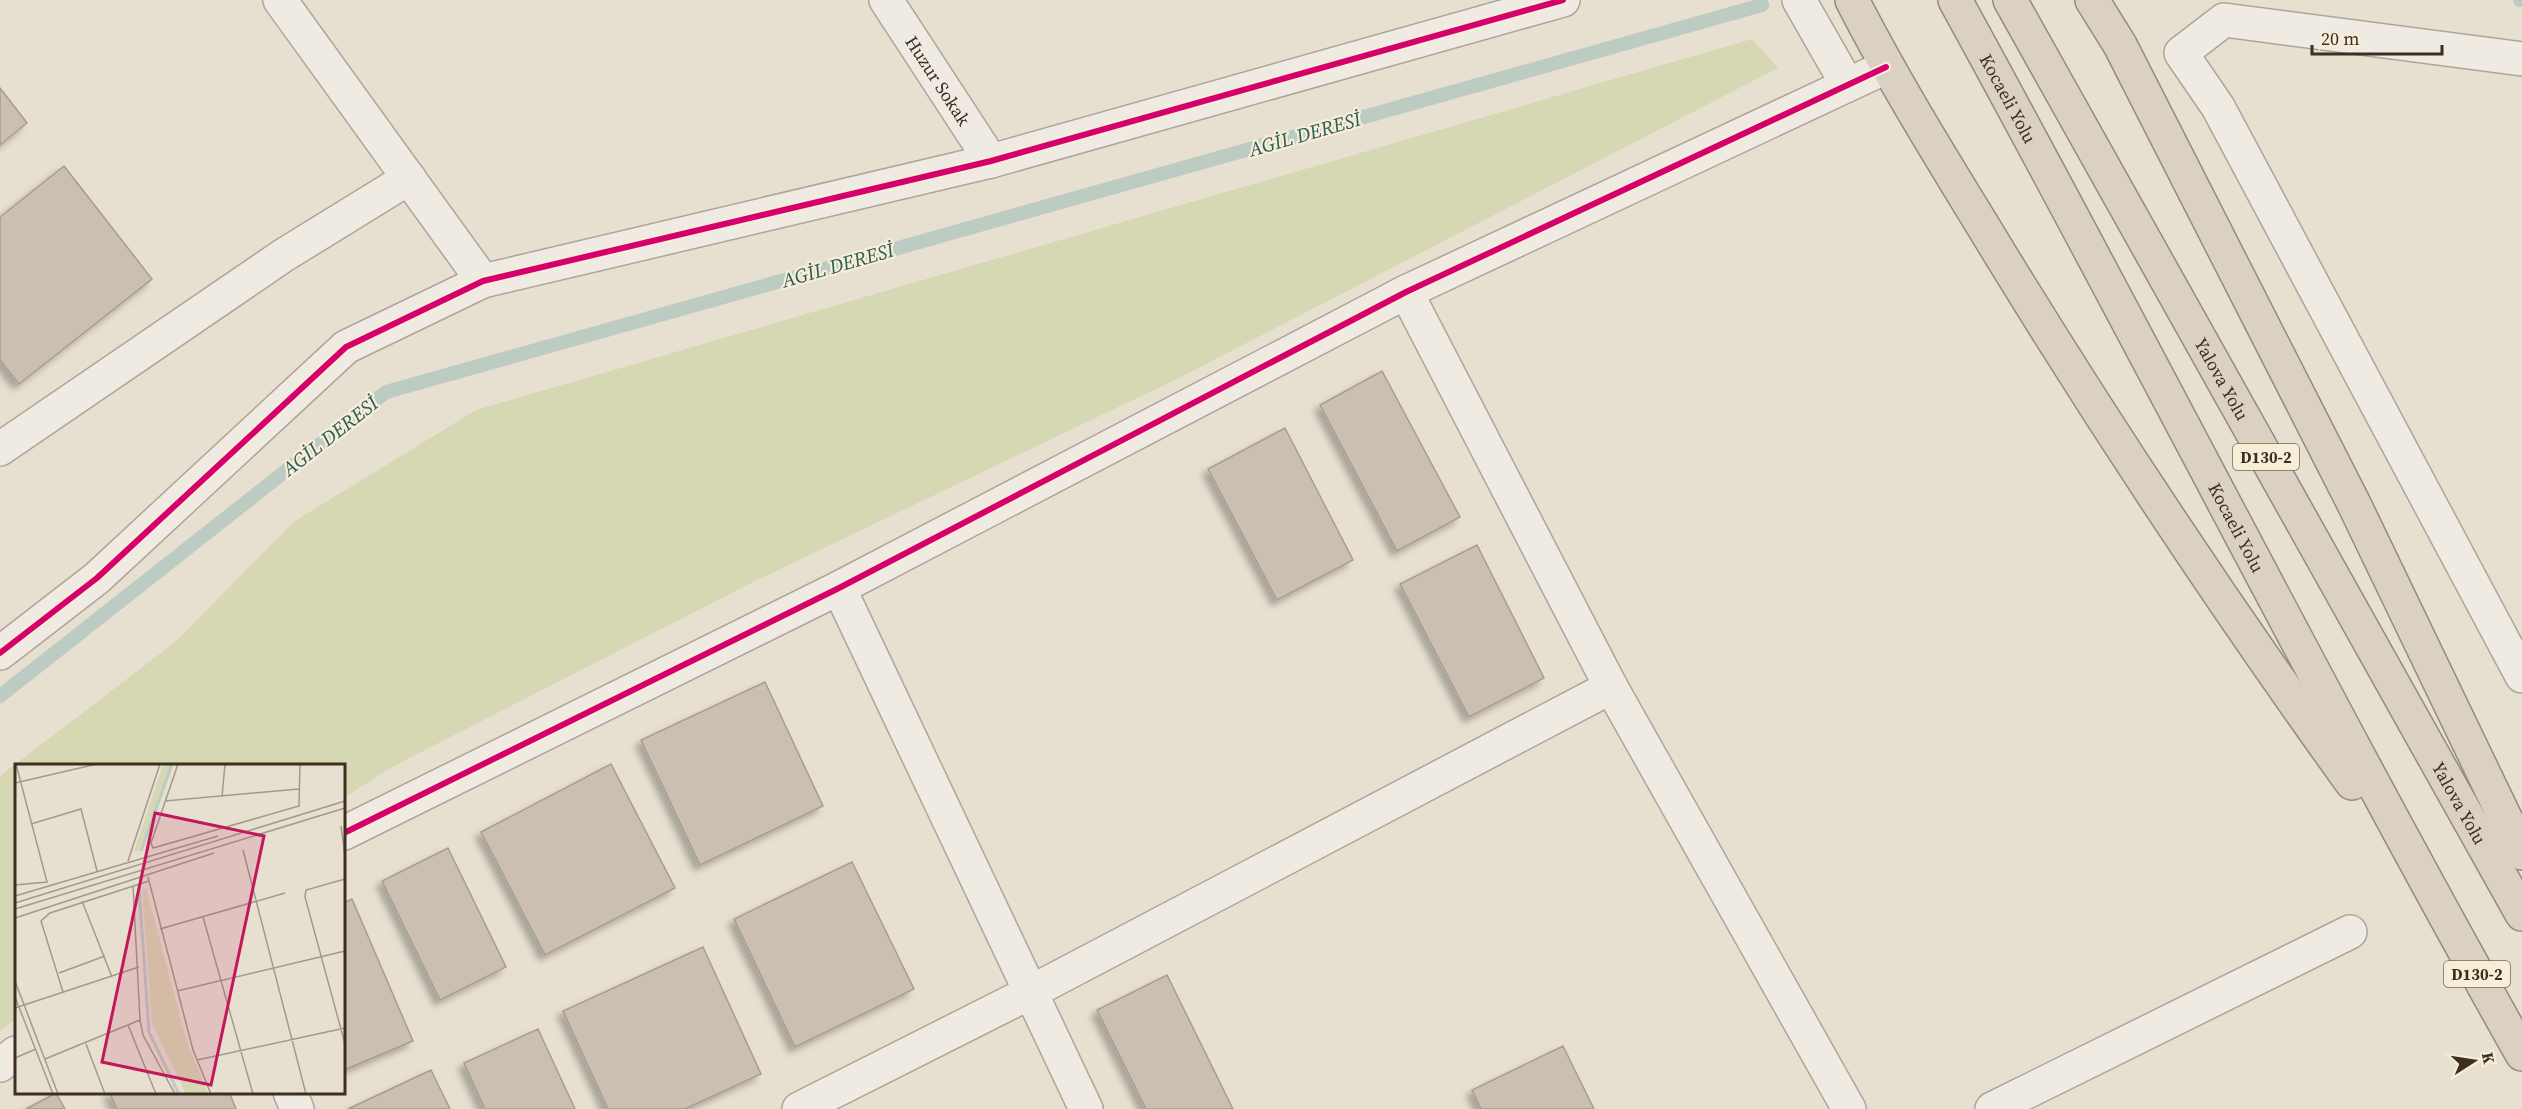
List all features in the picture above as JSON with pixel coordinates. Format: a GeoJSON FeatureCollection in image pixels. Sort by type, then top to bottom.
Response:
{"type":"FeatureCollection","features":[{"type":"Feature","properties":{"kind":"highway"},"geometry":{"type":"LineString","coordinates":[[1852,0],[1886,67],[2064,359],[2238,625],[2432,894]]}},
{"type":"Feature","properties":{"kind":"highway","name":"Kocaeli̇ Yolu"},"geometry":{"type":"LineString","coordinates":[[1955,0],[2046,166],[2432,894],[2522,1054]]}},
{"type":"Feature","properties":{"kind":"highway","name":"Yalova Yolu"},"geometry":{"type":"LineString","coordinates":[[2010,0],[2522,914]]}},
{"type":"Feature","properties":{"kind":"highway"},"geometry":{"type":"LineString","coordinates":[[2092,0],[2125,56],[2354,504],[2522,853]]}},
{"type":"Feature","properties":{"kind":"street"},"geometry":{"type":"LineString","coordinates":[[280,0],[483,281]]}},
{"type":"Feature","properties":{"kind":"street","name":"Huzur Sokak"},"geometry":{"type":"LineString","coordinates":[[886,0],[991,161]]}},
{"type":"Feature","properties":{"kind":"street"},"geometry":{"type":"LineString","coordinates":[[0,653],[97,579],[346,347],[483,281],[991,161],[1563,0]]}},
{"type":"Feature","properties":{"kind":"street"},"geometry":{"type":"LineString","coordinates":[[1799,0],[1847,84]]}},
{"type":"Feature","properties":{"kind":"street"},"geometry":{"type":"LineString","coordinates":[[2522,59],[2224,20],[2181,53],[2218,107],[2522,676]]}},
{"type":"Feature","properties":{"kind":"street"},"geometry":{"type":"LineString","coordinates":[[345,833],[839,588],[1406,292],[1886,67]]}},
{"type":"Feature","properties":{"kind":"street"},"geometry":{"type":"LineString","coordinates":[[0,449],[284,255],[409,178]]}},
{"type":"Feature","properties":{"kind":"street"},"geometry":{"type":"LineString","coordinates":[[1406,292],[1611,687],[1850,1109]]}},
{"type":"Feature","properties":{"kind":"street"},"geometry":{"type":"LineString","coordinates":[[839,588],[1029,993],[1086,1109]]}},
{"type":"Feature","properties":{"kind":"street"},"geometry":{"type":"LineString","coordinates":[[799,1109],[1029,993],[1611,687]]}},
{"type":"Feature","properties":{"kind":"street"},"geometry":{"type":"LineString","coordinates":[[1992,1109],[2350,932]]}},
{"type":"Feature","properties":{"kind":"street"},"geometry":{"type":"LineString","coordinates":[[0,1065],[15,1054]]}},
{"type":"Feature","properties":{"kind":"street"},"geometry":{"type":"LineString","coordinates":[[291,1094],[297,1109]]}},
{"type":"Feature","properties":{"kind":"green space"},"geometry":{"type":"Polygon","coordinates":[[[1752,39],[1778,68],[1179,378],[755,581],[390,768],[345,797],[345,764],[16,764],[174,643],[295,521],[476,410],[1752,39]]]}},
{"type":"Feature","properties":{"kind":"green space"},"geometry":{"type":"Polygon","coordinates":[[[15,765],[15,1020],[0,1031],[0,776],[15,765]]]}},
{"type":"Feature","properties":{"kind":"building"},"geometry":{"type":"Polygon","coordinates":[[[0,88],[27,123],[0,145],[0,88]]]}},
{"type":"Feature","properties":{"kind":"building"},"geometry":{"type":"Polygon","coordinates":[[[64,166],[152,279],[19,384],[0,360],[0,217],[64,166]]]}},
{"type":"Feature","properties":{"kind":"building"},"geometry":{"type":"Polygon","coordinates":[[[1382,371],[1460,517],[1397,551],[1320,405],[1382,371]]]}},
{"type":"Feature","properties":{"kind":"building"},"geometry":{"type":"Polygon","coordinates":[[[1285,428],[1353,560],[1277,600],[1208,469],[1285,428]]]}},
{"type":"Feature","properties":{"kind":"building"},"geometry":{"type":"Polygon","coordinates":[[[1477,545],[1544,678],[1469,717],[1400,584],[1477,545]]]}},
{"type":"Feature","properties":{"kind":"building"},"geometry":{"type":"Polygon","coordinates":[[[765,682],[823,806],[700,865],[641,740],[765,682]]]}},
{"type":"Feature","properties":{"kind":"building"},"geometry":{"type":"Polygon","coordinates":[[[611,764],[675,888],[545,955],[481,832],[611,764]]]}},
{"type":"Feature","properties":{"kind":"building"},"geometry":{"type":"Polygon","coordinates":[[[448,848],[506,967],[440,1000],[382,881],[448,848]]]}},
{"type":"Feature","properties":{"kind":"building"},"geometry":{"type":"Polygon","coordinates":[[[852,862],[914,989],[795,1047],[734,919],[852,862]]]}},
{"type":"Feature","properties":{"kind":"building"},"geometry":{"type":"Polygon","coordinates":[[[352,899],[413,1041],[345,1070],[345,902],[352,899]]]}},
{"type":"Feature","properties":{"kind":"building"},"geometry":{"type":"Polygon","coordinates":[[[703,947],[761,1074],[685,1109],[608,1109],[563,1011],[703,947]]]}},
{"type":"Feature","properties":{"kind":"building"},"geometry":{"type":"Polygon","coordinates":[[[1167,975],[1233,1109],[1146,1109],[1097,1010],[1167,975]]]}},
{"type":"Feature","properties":{"kind":"building"},"geometry":{"type":"Polygon","coordinates":[[[538,1029],[575,1109],[485,1109],[464,1063],[538,1029]]]}},
{"type":"Feature","properties":{"kind":"building"},"geometry":{"type":"Polygon","coordinates":[[[1563,1046],[1594,1109],[1481,1109],[1472,1090],[1563,1046]]]}},
{"type":"Feature","properties":{"kind":"building"},"geometry":{"type":"Polygon","coordinates":[[[431,1070],[450,1109],[348,1109],[431,1070]]]}},
{"type":"Feature","properties":{"kind":"building"},"geometry":{"type":"Polygon","coordinates":[[[57,1094],[65,1109],[26,1109],[57,1094]]]}},
{"type":"Feature","properties":{"kind":"building"},"geometry":{"type":"Polygon","coordinates":[[[110,1094],[230,1094],[236,1109],[117,1109],[110,1094]]]}},
{"type":"Feature","properties":{"kind":"waterway","name":"AGİL DERESİ"},"geometry":{"type":"LineString","coordinates":[[0,696],[386,392],[1762,5]]}},
{"type":"Feature","properties":{"kind":"cycle path"},"geometry":{"type":"LineString","coordinates":[[0,653],[97,578],[346,347],[483,281],[991,161],[1563,0]]}},
{"type":"Feature","properties":{"kind":"cycle path"},"geometry":{"type":"LineString","coordinates":[[345,833],[839,588],[1406,292],[1886,67]]}}]}
